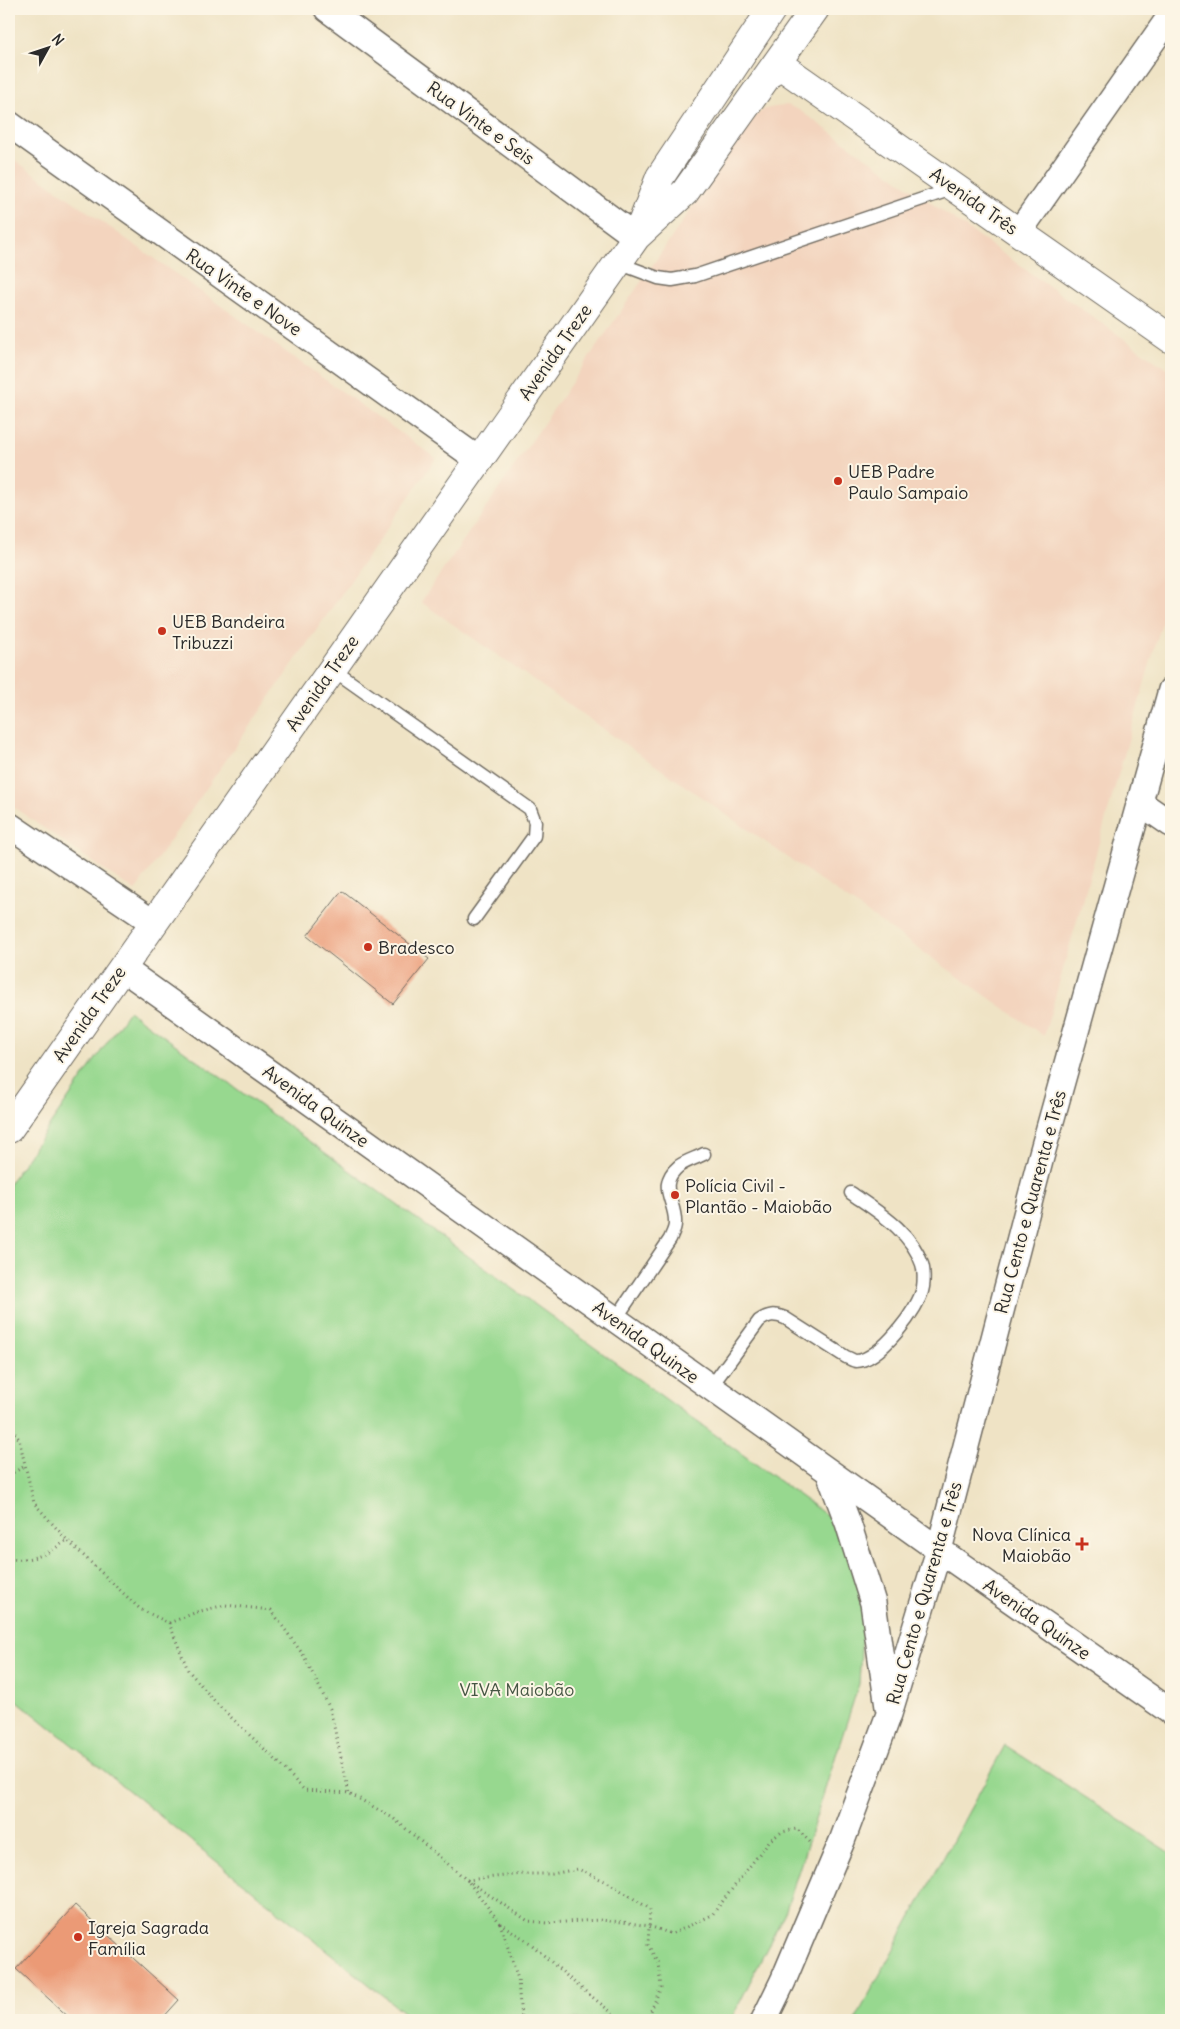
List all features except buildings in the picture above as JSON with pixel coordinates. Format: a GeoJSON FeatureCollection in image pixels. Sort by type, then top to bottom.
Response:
{"type":"FeatureCollection","features":[{"type":"Feature","properties":{"kind":"main road","name":"Avenida Treze"},"geometry":{"type":"LineString","coordinates":[[636,237],[660,176],[772,9]]}},
{"type":"Feature","properties":{"kind":"main road","name":"Avenida Treze"},"geometry":{"type":"LineString","coordinates":[[9,1129],[618,262],[636,237],[685,192],[815,9]]}},
{"type":"Feature","properties":{"kind":"main road","name":"Avenida Três"},"geometry":{"type":"LineString","coordinates":[[777,63],[1171,339]]}},
{"type":"Feature","properties":{"kind":"street","name":"Rua Vinte e Seis"},"geometry":{"type":"LineString","coordinates":[[326,9],[636,237]]}},
{"type":"Feature","properties":{"kind":"street"},"geometry":{"type":"LineString","coordinates":[[1019,232],[1171,15]]}},
{"type":"Feature","properties":{"kind":"street","name":"Rua Vinte e Nove"},"geometry":{"type":"LineString","coordinates":[[9,124],[479,460]]}},
{"type":"Feature","properties":{"kind":"street","name":"Rua Cento e Quarenta e Três"},"geometry":{"type":"LineString","coordinates":[[764,2020],[784,1981],[834,1862],[889,1714],[939,1550],[1041,1157],[1171,690]]}},
{"type":"Feature","properties":{"kind":"street"},"geometry":{"type":"LineString","coordinates":[[1139,802],[1171,824]]}},
{"type":"Feature","properties":{"kind":"street"},"geometry":{"type":"LineString","coordinates":[[9,825],[154,923]]}},
{"type":"Feature","properties":{"kind":"street","name":"Avenida Quinze"},"geometry":{"type":"LineString","coordinates":[[122,968],[829,1473],[1171,1712]]}},
{"type":"Feature","properties":{"kind":"street","name":"Rua Cento e Quarenta e Três"},"geometry":{"type":"LineString","coordinates":[[829,1473],[848,1523],[873,1603],[889,1714]]}},
{"type":"Feature","properties":{"kind":"lane"},"geometry":{"type":"LineString","coordinates":[[618,262],[658,278],[672,280],[695,276],[955,187]]}},
{"type":"Feature","properties":{"kind":"lane"},"geometry":{"type":"LineString","coordinates":[[332,669],[530,809],[535,822],[534,836],[474,919]]}},
{"type":"Feature","properties":{"kind":"lane"},"geometry":{"type":"LineString","coordinates":[[615,1320],[670,1239],[675,1226],[667,1189],[670,1177],[680,1166],[704,1154]]}},
{"type":"Feature","properties":{"kind":"lane"},"geometry":{"type":"LineString","coordinates":[[710,1388],[759,1321],[774,1314],[785,1318],[846,1357],[856,1361],[866,1358],[895,1336],[911,1313],[923,1288],[923,1266],[912,1242],[895,1226],[851,1192]]}},
{"type":"Feature","properties":{"kind":"path"},"geometry":{"type":"LineString","coordinates":[[9,1425],[19,1439],[34,1503],[67,1540],[140,1609],[170,1624],[188,1670],[216,1704],[277,1761],[304,1790],[348,1793],[393,1818],[467,1880],[528,1921],[547,1923],[599,1920],[649,1926],[672,1934],[712,1915],[770,1840],[782,1832],[797,1830],[834,1862]]}},
{"type":"Feature","properties":{"kind":"path"},"geometry":{"type":"LineString","coordinates":[[9,1475],[25,1466]]}},
{"type":"Feature","properties":{"kind":"path"},"geometry":{"type":"LineString","coordinates":[[9,1559],[27,1560],[52,1551],[67,1540]]}},
{"type":"Feature","properties":{"kind":"path"},"geometry":{"type":"LineString","coordinates":[[170,1624],[197,1612],[225,1605],[271,1610],[304,1656],[330,1709],[348,1793]]}},
{"type":"Feature","properties":{"kind":"path"},"geometry":{"type":"LineString","coordinates":[[467,1880],[523,1874],[552,1874],[578,1869],[609,1883],[650,1909],[648,1945],[658,1963],[661,1986],[647,2020]]}},
{"type":"Feature","properties":{"kind":"path"},"geometry":{"type":"LineString","coordinates":[[467,1880],[500,1923],[530,1943],[576,1984],[621,2020]]}},
{"type":"Feature","properties":{"kind":"path"},"geometry":{"type":"LineString","coordinates":[[500,1923],[518,1979],[521,2020]]}},
{"type":"Feature","properties":{"kind":"shaded area","name":"UEB Padre Paulo Sampaio"},"geometry":{"type":"Polygon","coordinates":[[[787,105],[799,110],[1171,372],[1171,590],[1044,1036],[421,602],[755,116],[765,109],[787,105]]]}},
{"type":"Feature","properties":{"kind":"shaded area","name":"UEB Bandeira Tribuzzi"},"geometry":{"type":"Polygon","coordinates":[[[9,156],[436,458],[135,891],[9,804],[9,156]]]}},
{"type":"Feature","properties":{"kind":"green space","name":"VIVA Maiobão"},"geometry":{"type":"Polygon","coordinates":[[[129,1011],[840,1525],[865,1586],[859,1684],[786,1910],[731,2020],[413,2020],[9,1694],[9,1184],[129,1011]]]}},
{"type":"Feature","properties":{"kind":"green space"},"geometry":{"type":"Polygon","coordinates":[[[1005,1745],[1171,1853],[1171,2020],[855,2020],[1005,1745]]]}},
{"type":"Feature","properties":{"kind":"place","name":"UEB Padre Paulo Sampaio"},"geometry":{"type":"Point","coordinates":[838,481]}},
{"type":"Feature","properties":{"kind":"place","name":"UEB Bandeira Tribuzzi"},"geometry":{"type":"Point","coordinates":[162,631]}},
{"type":"Feature","properties":{"kind":"place","name":"Bradesco"},"geometry":{"type":"Point","coordinates":[368,947]}},
{"type":"Feature","properties":{"kind":"place","name":"Polícia Civil - Plantão - Maiobão"},"geometry":{"type":"Point","coordinates":[675,1195]}},
{"type":"Feature","properties":{"kind":"place","name":"Nova Clínica Maiobão"},"geometry":{"type":"Point","coordinates":[1082,1544]}},
{"type":"Feature","properties":{"kind":"place","name":"Igreja Sagrada Família"},"geometry":{"type":"Point","coordinates":[78,1937]}}]}
